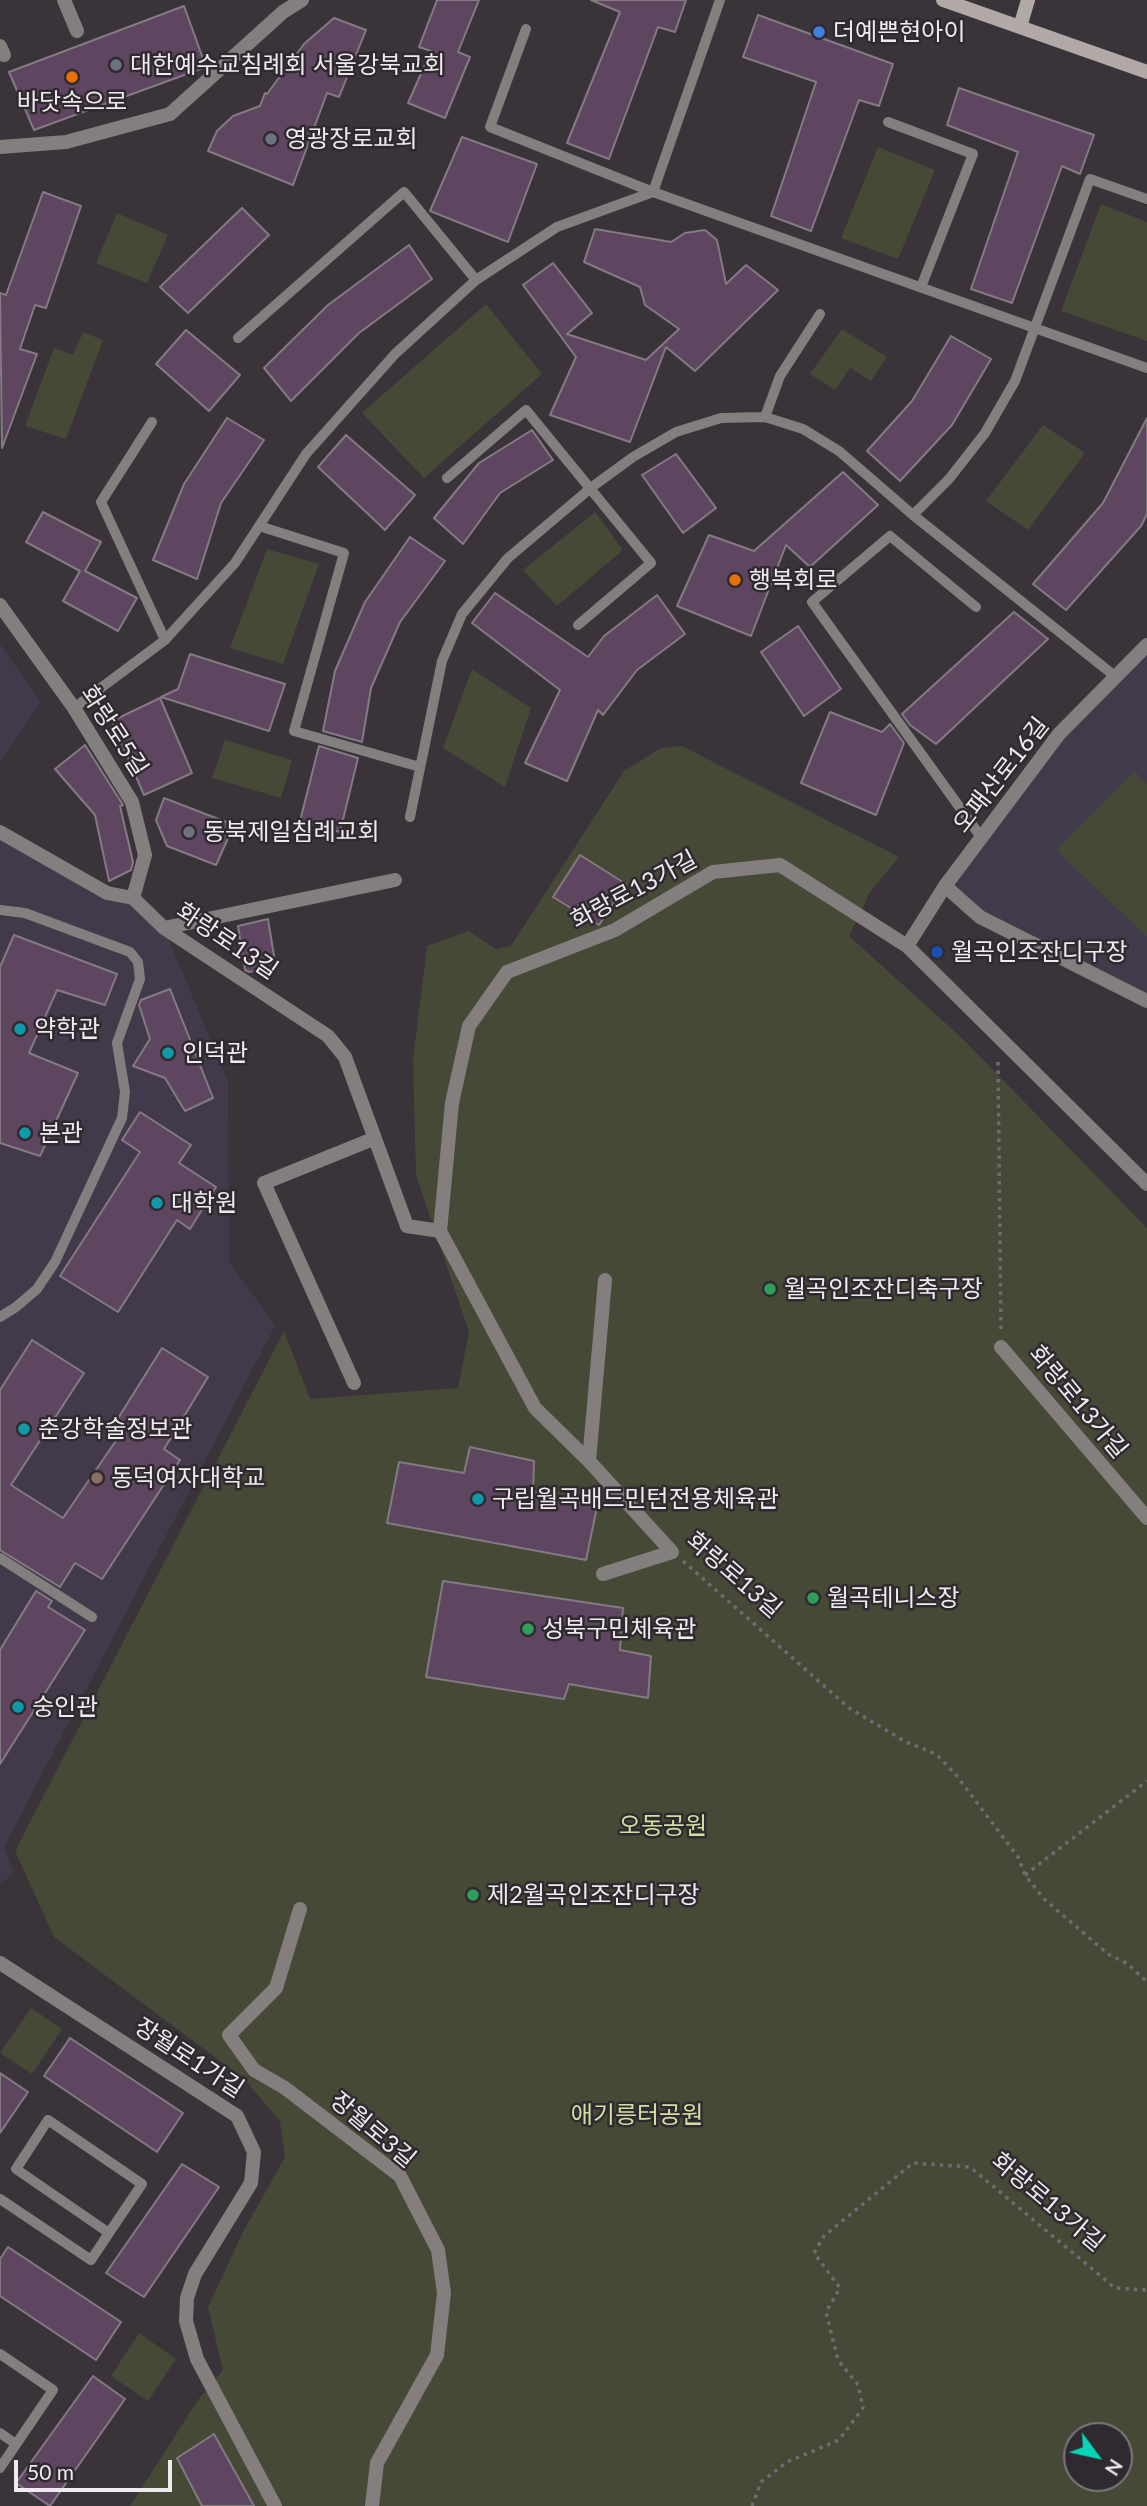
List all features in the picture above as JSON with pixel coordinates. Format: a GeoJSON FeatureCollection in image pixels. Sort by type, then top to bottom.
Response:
{"type":"FeatureCollection","features":[{"type":"Feature","properties":{"kind":"main road"},"geometry":{"type":"LineString","coordinates":[[943,0],[1147,72]]}},
{"type":"Feature","properties":{"kind":"main road"},"geometry":{"type":"LineString","coordinates":[[1020,27],[1028,0]]}},
{"type":"Feature","properties":{"kind":"street"},"geometry":{"type":"LineString","coordinates":[[64,0],[77,31]]}},
{"type":"Feature","properties":{"kind":"street"},"geometry":{"type":"LineString","coordinates":[[0,147],[66,142],[170,114],[282,12],[302,0]]}},
{"type":"Feature","properties":{"kind":"street","name":"화랑로5길"},"geometry":{"type":"LineString","coordinates":[[0,605],[74,708],[132,802],[145,855],[132,898]]}},
{"type":"Feature","properties":{"kind":"street","name":"오패산로16길"},"geometry":{"type":"LineString","coordinates":[[907,946],[945,886],[1059,734],[1147,645]]}},
{"type":"Feature","properties":{"kind":"street","name":"화랑로13길"},"geometry":{"type":"LineString","coordinates":[[0,832],[107,893],[132,898],[164,928],[328,1035],[345,1057],[407,1226],[440,1231],[535,1408],[589,1461],[672,1552]]}},
{"type":"Feature","properties":{"kind":"street","name":"화랑로13가길"},"geometry":{"type":"LineString","coordinates":[[440,1231],[452,1104],[469,1026],[507,972],[615,930],[713,872],[780,865],[907,946],[1147,1184]]}},
{"type":"Feature","properties":{"kind":"street"},"geometry":{"type":"LineString","coordinates":[[164,928],[395,880]]}},
{"type":"Feature","properties":{"kind":"street"},"geometry":{"type":"LineString","coordinates":[[945,886],[980,917],[1147,1000]]}},
{"type":"Feature","properties":{"kind":"street"},"geometry":{"type":"LineString","coordinates":[[354,1383],[264,1183],[373,1139]]}},
{"type":"Feature","properties":{"kind":"street"},"geometry":{"type":"LineString","coordinates":[[589,1461],[605,1280]]}},
{"type":"Feature","properties":{"kind":"street","name":"화랑로13가길"},"geometry":{"type":"LineString","coordinates":[[1001,1347],[1147,1518]]}},
{"type":"Feature","properties":{"kind":"street"},"geometry":{"type":"LineString","coordinates":[[603,1574],[672,1552]]}},
{"type":"Feature","properties":{"kind":"street","name":"장월로3길"},"geometry":{"type":"LineString","coordinates":[[299,1909],[276,1988],[229,2035],[254,2070],[285,2088],[400,2176],[438,2250],[444,2294],[437,2355],[377,2463],[372,2506]]}},
{"type":"Feature","properties":{"kind":"street","name":"장월로1가길"},"geometry":{"type":"LineString","coordinates":[[0,1963],[237,2116],[254,2152],[251,2183],[195,2274],[187,2298],[186,2321],[197,2358],[275,2506]]}},
{"type":"Feature","properties":{"kind":"lane"},"geometry":{"type":"LineString","coordinates":[[653,192],[720,0]]}},
{"type":"Feature","properties":{"kind":"lane"},"geometry":{"type":"LineString","coordinates":[[526,29],[490,128],[653,192],[1147,368]]}},
{"type":"Feature","properties":{"kind":"lane"},"geometry":{"type":"LineString","coordinates":[[888,122],[973,154],[921,287]]}},
{"type":"Feature","properties":{"kind":"lane"},"geometry":{"type":"LineString","coordinates":[[913,515],[948,479],[985,433],[1015,381],[1090,179],[1147,199]]}},
{"type":"Feature","properties":{"kind":"lane"},"geometry":{"type":"LineString","coordinates":[[238,338],[404,192],[476,280]]}},
{"type":"Feature","properties":{"kind":"lane"},"geometry":{"type":"LineString","coordinates":[[74,708],[165,640],[235,564],[306,454],[395,354],[476,280],[557,227],[653,192]]}},
{"type":"Feature","properties":{"kind":"lane"},"geometry":{"type":"LineString","coordinates":[[765,417],[780,376],[820,314]]}},
{"type":"Feature","properties":{"kind":"lane"},"geometry":{"type":"LineString","coordinates":[[447,478],[526,410],[592,487],[651,563],[578,625]]}},
{"type":"Feature","properties":{"kind":"lane"},"geometry":{"type":"LineString","coordinates":[[410,817],[442,660],[462,614],[508,558],[592,487],[633,457],[676,432],[721,418],[765,417],[803,429],[839,451],[913,515],[1116,677]]}},
{"type":"Feature","properties":{"kind":"lane"},"geometry":{"type":"LineString","coordinates":[[152,422],[101,502],[165,640]]}},
{"type":"Feature","properties":{"kind":"lane"},"geometry":{"type":"LineString","coordinates":[[260,526],[344,553],[294,732],[420,767]]}},
{"type":"Feature","properties":{"kind":"lane"},"geometry":{"type":"LineString","coordinates":[[976,607],[890,536],[812,603],[981,837]]}},
{"type":"Feature","properties":{"kind":"lane"},"geometry":{"type":"LineString","coordinates":[[0,910],[25,913],[130,952],[138,962],[139,979],[117,1042],[125,1092],[122,1118],[55,1262],[37,1289],[0,1317]]}},
{"type":"Feature","properties":{"kind":"lane"},"geometry":{"type":"LineString","coordinates":[[0,1559],[92,1617]]}},
{"type":"Feature","properties":{"kind":"lane"},"geometry":{"type":"LineString","coordinates":[[0,2199],[91,2260],[142,2184],[48,2120],[16,2169],[109,2233]]}},
{"type":"Feature","properties":{"kind":"lane"},"geometry":{"type":"LineString","coordinates":[[0,2354],[53,2390],[0,2468]]}},
{"type":"Feature","properties":{"kind":"lane"},"geometry":{"type":"LineString","coordinates":[[0,2433],[16,2444]]}},
{"type":"Feature","properties":{"kind":"path"},"geometry":{"type":"LineString","coordinates":[[998,1036],[1001,1347]]}},
{"type":"Feature","properties":{"kind":"path","name":"화랑로13길"},"geometry":{"type":"LineString","coordinates":[[672,1552],[849,1708],[906,1742],[936,1754],[956,1775],[1018,1857],[1025,1875],[1045,1900],[1147,1982]]}},
{"type":"Feature","properties":{"kind":"path"},"geometry":{"type":"LineString","coordinates":[[1025,1875],[1147,1781]]}},
{"type":"Feature","properties":{"kind":"path","name":"화랑로13가길"},"geometry":{"type":"LineString","coordinates":[[752,2506],[761,2482],[787,2462],[839,2440],[863,2408],[858,2385],[838,2360],[826,2312],[840,2288],[814,2253],[824,2236],[913,2163],[970,2167],[1115,2288],[1147,2290]]}},
{"type":"Feature","properties":{"kind":"shaded area"},"geometry":{"type":"Polygon","coordinates":[[[0,644],[41,702],[0,762],[0,644]]]}},
{"type":"Feature","properties":{"kind":"shaded area"},"geometry":{"type":"Polygon","coordinates":[[[1147,645],[1147,1001],[980,917],[945,886],[1059,734],[1147,645]]]}},
{"type":"Feature","properties":{"kind":"shaded area","name":"동덕여자대학교"},"geometry":{"type":"Polygon","coordinates":[[[0,832],[107,893],[133,898],[164,928],[228,1082],[229,1261],[275,1326],[4,1847],[14,1874],[0,1883],[0,832]]]}},
{"type":"Feature","properties":{"kind":"green space"},"geometry":{"type":"Polygon","coordinates":[[[878,147],[935,170],[898,259],[841,238],[878,147]]]}},
{"type":"Feature","properties":{"kind":"green space"},"geometry":{"type":"Polygon","coordinates":[[[1101,204],[1147,222],[1147,341],[1061,311],[1101,204]]]}},
{"type":"Feature","properties":{"kind":"green space"},"geometry":{"type":"Polygon","coordinates":[[[117,213],[168,235],[147,283],[96,263],[117,213]]]}},
{"type":"Feature","properties":{"kind":"green space"},"geometry":{"type":"Polygon","coordinates":[[[486,304],[542,374],[424,478],[362,413],[486,304]]]}},
{"type":"Feature","properties":{"kind":"green space"},"geometry":{"type":"Polygon","coordinates":[[[842,329],[887,357],[871,381],[850,368],[835,390],[810,374],[842,329]]]}},
{"type":"Feature","properties":{"kind":"green space"},"geometry":{"type":"Polygon","coordinates":[[[83,332],[103,340],[66,439],[25,426],[54,348],[73,355],[83,332]]]}},
{"type":"Feature","properties":{"kind":"green space"},"geometry":{"type":"Polygon","coordinates":[[[1043,425],[1085,453],[1028,530],[986,501],[1043,425]]]}},
{"type":"Feature","properties":{"kind":"green space"},"geometry":{"type":"Polygon","coordinates":[[[595,512],[623,550],[557,606],[523,570],[595,512]]]}},
{"type":"Feature","properties":{"kind":"green space"},"geometry":{"type":"Polygon","coordinates":[[[267,549],[319,564],[283,664],[230,648],[267,549]]]}},
{"type":"Feature","properties":{"kind":"green space"},"geometry":{"type":"Polygon","coordinates":[[[472,669],[531,708],[505,787],[443,748],[472,669]]]}},
{"type":"Feature","properties":{"kind":"green space"},"geometry":{"type":"Polygon","coordinates":[[[225,740],[292,760],[281,798],[212,778],[225,740]]]}},
{"type":"Feature","properties":{"kind":"green space","name":"오동공원"},"geometry":{"type":"Polygon","coordinates":[[[682,746],[899,857],[870,892],[849,936],[963,1039],[1147,1228],[1147,2506],[130,2506],[198,2400],[223,2370],[208,2307],[243,2232],[285,2157],[280,2121],[244,2079],[54,1937],[15,1851],[284,1331],[310,1399],[458,1388],[469,1332],[416,1175],[413,1059],[427,946],[469,931],[496,949],[511,946],[624,771],[661,748],[682,746]]]}},
{"type":"Feature","properties":{"kind":"green space"},"geometry":{"type":"Polygon","coordinates":[[[1134,771],[1147,784],[1147,937],[1056,850],[1134,771]]]}},
{"type":"Feature","properties":{"kind":"green space"},"geometry":{"type":"Polygon","coordinates":[[[31,2008],[62,2029],[32,2074],[0,2053],[31,2008]]]}},
{"type":"Feature","properties":{"kind":"green space"},"geometry":{"type":"Polygon","coordinates":[[[139,2333],[176,2359],[148,2401],[111,2376],[139,2333]]]}},
{"type":"Feature","properties":{"kind":"building"},"geometry":{"type":"Polygon","coordinates":[[[437,0],[479,0],[458,52],[470,57],[445,118],[408,103],[431,51],[419,47],[437,0]]]}},
{"type":"Feature","properties":{"kind":"building"},"geometry":{"type":"Polygon","coordinates":[[[591,0],[686,0],[675,32],[658,27],[609,159],[567,143],[620,12],[591,0]]]}},
{"type":"Feature","properties":{"kind":"building"},"geometry":{"type":"Polygon","coordinates":[[[184,6],[206,67],[34,130],[9,72],[184,6]]]}},
{"type":"Feature","properties":{"kind":"building"},"geometry":{"type":"Polygon","coordinates":[[[758,15],[893,64],[879,106],[859,100],[811,231],[771,216],[816,82],[743,57],[758,15]]]}},
{"type":"Feature","properties":{"kind":"building"},"geometry":{"type":"Polygon","coordinates":[[[334,18],[366,30],[339,97],[327,93],[293,185],[208,151],[217,131],[233,116],[260,106],[265,93],[267,94],[304,44],[334,18]]]}},
{"type":"Feature","properties":{"kind":"building"},"geometry":{"type":"Polygon","coordinates":[[[959,88],[1094,135],[1080,174],[1062,166],[1012,303],[971,289],[1018,152],[947,125],[959,88]]]}},
{"type":"Feature","properties":{"kind":"building"},"geometry":{"type":"Polygon","coordinates":[[[462,137],[537,164],[508,242],[430,211],[462,137]]]}},
{"type":"Feature","properties":{"kind":"building"},"geometry":{"type":"Polygon","coordinates":[[[43,192],[81,206],[46,308],[35,305],[20,349],[37,354],[2,448],[0,293],[6,295],[43,192]]]}},
{"type":"Feature","properties":{"kind":"building"},"geometry":{"type":"Polygon","coordinates":[[[242,208],[269,235],[188,313],[160,287],[242,208]]]}},
{"type":"Feature","properties":{"kind":"building"},"geometry":{"type":"Polygon","coordinates":[[[595,229],[671,242],[685,233],[705,230],[717,240],[726,284],[746,265],[778,290],[695,371],[666,347],[630,442],[550,415],[576,357],[523,285],[553,263],[592,313],[567,334],[646,360],[679,329],[645,305],[640,287],[584,262],[595,229]]]}},
{"type":"Feature","properties":{"kind":"building"},"geometry":{"type":"Polygon","coordinates":[[[409,245],[432,279],[359,333],[291,401],[264,368],[328,305],[409,245]]]}},
{"type":"Feature","properties":{"kind":"building"},"geometry":{"type":"Polygon","coordinates":[[[186,330],[240,375],[209,411],[156,364],[186,330]]]}},
{"type":"Feature","properties":{"kind":"building"},"geometry":{"type":"Polygon","coordinates":[[[951,336],[991,359],[952,425],[900,481],[867,451],[912,401],[951,336]]]}},
{"type":"Feature","properties":{"kind":"building"},"geometry":{"type":"Polygon","coordinates":[[[227,418],[264,440],[221,503],[197,579],[153,560],[184,484],[227,418]]]}},
{"type":"Feature","properties":{"kind":"building"},"geometry":{"type":"Polygon","coordinates":[[[1147,418],[1147,514],[1141,526],[1066,610],[1033,584],[1103,503],[1147,418]]]}},
{"type":"Feature","properties":{"kind":"building"},"geometry":{"type":"Polygon","coordinates":[[[532,430],[553,460],[500,493],[463,544],[434,518],[479,463],[532,430]]]}},
{"type":"Feature","properties":{"kind":"building"},"geometry":{"type":"Polygon","coordinates":[[[346,435],[415,495],[385,530],[318,467],[346,435]]]}},
{"type":"Feature","properties":{"kind":"building"},"geometry":{"type":"Polygon","coordinates":[[[676,454],[716,508],[683,533],[642,475],[676,454]]]}},
{"type":"Feature","properties":{"kind":"building"},"geometry":{"type":"Polygon","coordinates":[[[843,472],[878,505],[810,567],[786,545],[751,636],[677,606],[709,535],[754,551],[843,472]]]}},
{"type":"Feature","properties":{"kind":"building"},"geometry":{"type":"Polygon","coordinates":[[[43,512],[101,542],[85,571],[137,598],[118,631],[63,601],[80,571],[26,542],[43,512]]]}},
{"type":"Feature","properties":{"kind":"building"},"geometry":{"type":"Polygon","coordinates":[[[410,537],[445,561],[400,622],[371,688],[362,742],[323,731],[335,671],[365,602],[410,537]]]}},
{"type":"Feature","properties":{"kind":"building"},"geometry":{"type":"Polygon","coordinates":[[[495,593],[588,657],[604,636],[657,595],[685,634],[637,670],[603,715],[598,710],[567,781],[525,763],[560,690],[472,623],[495,593]]]}},
{"type":"Feature","properties":{"kind":"building"},"geometry":{"type":"Polygon","coordinates":[[[1014,612],[1048,639],[936,744],[910,725],[902,714],[1014,612]]]}},
{"type":"Feature","properties":{"kind":"building"},"geometry":{"type":"Polygon","coordinates":[[[798,626],[841,689],[804,716],[761,652],[798,626]]]}},
{"type":"Feature","properties":{"kind":"building"},"geometry":{"type":"Polygon","coordinates":[[[190,654],[285,684],[269,731],[161,697],[178,689],[190,654]]]}},
{"type":"Feature","properties":{"kind":"building"},"geometry":{"type":"Polygon","coordinates":[[[160,698],[192,773],[144,795],[112,721],[160,698]]]}},
{"type":"Feature","properties":{"kind":"building"},"geometry":{"type":"Polygon","coordinates":[[[830,712],[882,732],[890,724],[904,743],[876,815],[801,783],[830,712]]]}},
{"type":"Feature","properties":{"kind":"building"},"geometry":{"type":"Polygon","coordinates":[[[85,745],[123,805],[120,806],[133,862],[131,870],[109,881],[95,815],[55,769],[85,745]]]}},
{"type":"Feature","properties":{"kind":"building"},"geometry":{"type":"Polygon","coordinates":[[[319,746],[358,758],[340,832],[300,821],[319,746]]]}},
{"type":"Feature","properties":{"kind":"building"},"geometry":{"type":"Polygon","coordinates":[[[164,798],[234,825],[216,865],[167,846],[156,820],[164,798]]]}},
{"type":"Feature","properties":{"kind":"building"},"geometry":{"type":"Polygon","coordinates":[[[580,855],[626,884],[599,925],[553,897],[580,855]]]}},
{"type":"Feature","properties":{"kind":"building"},"geometry":{"type":"Polygon","coordinates":[[[268,919],[276,968],[249,972],[245,970],[238,926],[268,919]]]}},
{"type":"Feature","properties":{"kind":"building","name":"약학관"},"geometry":{"type":"Polygon","coordinates":[[[14,935],[117,974],[105,1005],[57,990],[29,1053],[78,1073],[40,1156],[0,1143],[0,967],[14,935]]]}},
{"type":"Feature","properties":{"kind":"building","name":"인덕관"},"geometry":{"type":"Polygon","coordinates":[[[170,989],[213,1098],[185,1111],[165,1078],[133,1066],[150,1039],[139,1005],[141,1000],[170,989]]]}},
{"type":"Feature","properties":{"kind":"building","name":"대학원"},"geometry":{"type":"Polygon","coordinates":[[[140,1112],[191,1145],[179,1163],[216,1187],[190,1229],[177,1220],[118,1312],[60,1276],[140,1152],[122,1140],[140,1112]]]}},
{"type":"Feature","properties":{"kind":"building"},"geometry":{"type":"Polygon","coordinates":[[[32,1340],[84,1373],[11,1485],[63,1518],[126,1426],[117,1420],[162,1348],[208,1377],[164,1449],[180,1460],[102,1579],[75,1563],[60,1587],[0,1550],[0,1390],[32,1340]]]}},
{"type":"Feature","properties":{"kind":"building","name":"구립월곡배드민턴전용체육관"},"geometry":{"type":"Polygon","coordinates":[[[470,1447],[534,1461],[533,1492],[597,1507],[586,1560],[387,1523],[399,1462],[464,1473],[470,1447]]]}},
{"type":"Feature","properties":{"kind":"building","name":"성북구민체육관"},"geometry":{"type":"Polygon","coordinates":[[[443,1581],[623,1608],[620,1650],[651,1656],[648,1698],[569,1684],[564,1699],[426,1677],[443,1581]]]}},
{"type":"Feature","properties":{"kind":"building","name":"숭인관"},"geometry":{"type":"Polygon","coordinates":[[[36,1591],[52,1601],[48,1607],[85,1630],[0,1764],[0,1650],[36,1591]]]}},
{"type":"Feature","properties":{"kind":"building"},"geometry":{"type":"Polygon","coordinates":[[[70,2038],[183,2113],[157,2152],[44,2076],[70,2038]]]}},
{"type":"Feature","properties":{"kind":"building"},"geometry":{"type":"Polygon","coordinates":[[[0,2073],[28,2092],[0,2133],[0,2073]]]}},
{"type":"Feature","properties":{"kind":"building"},"geometry":{"type":"Polygon","coordinates":[[[182,2164],[219,2187],[144,2297],[106,2273],[182,2164]]]}},
{"type":"Feature","properties":{"kind":"building"},"geometry":{"type":"Polygon","coordinates":[[[8,2247],[121,2322],[96,2360],[0,2296],[0,2259],[8,2247]]]}},
{"type":"Feature","properties":{"kind":"building"},"geometry":{"type":"Polygon","coordinates":[[[93,2376],[125,2399],[50,2506],[16,2483],[93,2376]]]}},
{"type":"Feature","properties":{"kind":"building"},"geometry":{"type":"Polygon","coordinates":[[[214,2434],[254,2506],[202,2506],[177,2458],[214,2434]]]}},
{"type":"Feature","properties":{"kind":"place","name":"더예쁜현아이"},"geometry":{"type":"Point","coordinates":[819,32]}},
{"type":"Feature","properties":{"kind":"place","name":"대한예수교침례회 서울강북교회"},"geometry":{"type":"Point","coordinates":[116,65]}},
{"type":"Feature","properties":{"kind":"place","name":"바닷속으로"},"geometry":{"type":"Point","coordinates":[72,77]}},
{"type":"Feature","properties":{"kind":"place","name":"영광장로교회"},"geometry":{"type":"Point","coordinates":[271,139]}},
{"type":"Feature","properties":{"kind":"place","name":"행복회로"},"geometry":{"type":"Point","coordinates":[735,580]}},
{"type":"Feature","properties":{"kind":"place","name":"동북제일침례교회"},"geometry":{"type":"Point","coordinates":[189,832]}},
{"type":"Feature","properties":{"kind":"place","name":"월곡인조잔디구장"},"geometry":{"type":"Point","coordinates":[937,952]}},
{"type":"Feature","properties":{"kind":"place","name":"약학관"},"geometry":{"type":"Point","coordinates":[20,1029]}},
{"type":"Feature","properties":{"kind":"place","name":"인덕관"},"geometry":{"type":"Point","coordinates":[168,1053]}},
{"type":"Feature","properties":{"kind":"place","name":"본관"},"geometry":{"type":"Point","coordinates":[25,1133]}},
{"type":"Feature","properties":{"kind":"place","name":"대학원"},"geometry":{"type":"Point","coordinates":[157,1203]}},
{"type":"Feature","properties":{"kind":"place","name":"월곡인조잔디축구장"},"geometry":{"type":"Point","coordinates":[770,1289]}},
{"type":"Feature","properties":{"kind":"place","name":"춘강학술정보관"},"geometry":{"type":"Point","coordinates":[24,1429]}},
{"type":"Feature","properties":{"kind":"place","name":"동덕여자대학교"},"geometry":{"type":"Point","coordinates":[97,1478]}},
{"type":"Feature","properties":{"kind":"place","name":"구립월곡배드민턴전용체육관"},"geometry":{"type":"Point","coordinates":[478,1499]}},
{"type":"Feature","properties":{"kind":"place","name":"월곡테니스장"},"geometry":{"type":"Point","coordinates":[813,1598]}},
{"type":"Feature","properties":{"kind":"place","name":"성북구민체육관"},"geometry":{"type":"Point","coordinates":[528,1629]}},
{"type":"Feature","properties":{"kind":"place","name":"숭인관"},"geometry":{"type":"Point","coordinates":[18,1707]}},
{"type":"Feature","properties":{"kind":"place","name":"제2월곡인조잔디구장"},"geometry":{"type":"Point","coordinates":[473,1895]}},
{"type":"Feature","properties":{"kind":"park label","name":"애기릉터공원"},"geometry":{"type":"Point","coordinates":[637,2115]}}]}
